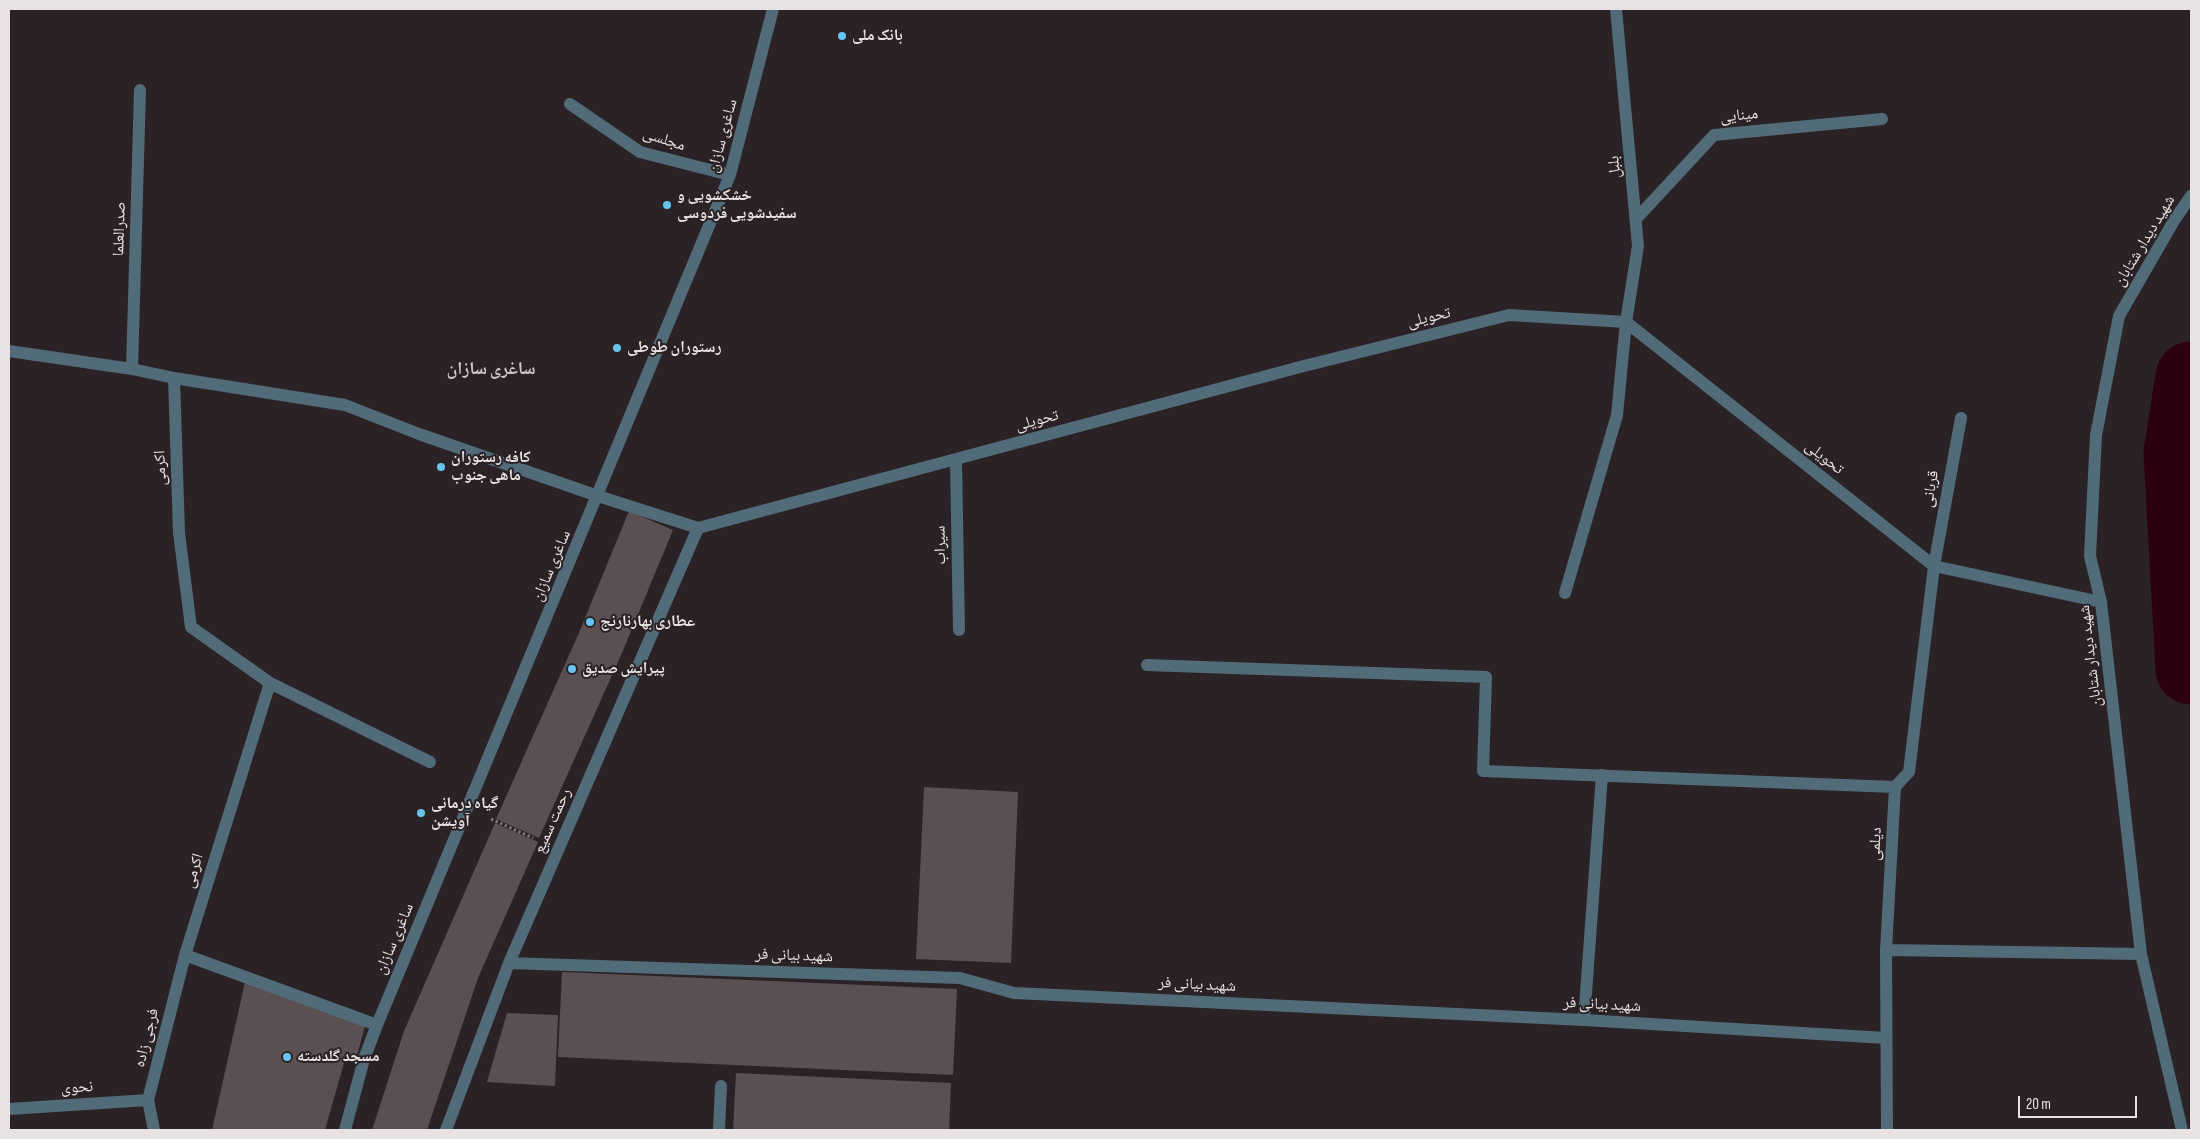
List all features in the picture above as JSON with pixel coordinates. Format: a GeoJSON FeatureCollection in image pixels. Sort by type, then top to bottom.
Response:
{"type":"FeatureCollection","features":[{"type":"Feature","properties":{"kind":"street","name":"ساغری سازان"},"geometry":{"type":"LineString","coordinates":[[345,1130],[364,1059],[376,1026],[730,175],[773,9]]}},
{"type":"Feature","properties":{"kind":"street","name":"بلبل"},"geometry":{"type":"LineString","coordinates":[[1565,593],[1617,415],[1626,322],[1638,246],[1616,9]]}},
{"type":"Feature","properties":{"kind":"street","name":"صدرالعلما"},"geometry":{"type":"LineString","coordinates":[[132,369],[140,90]]}},
{"type":"Feature","properties":{"kind":"street","name":"مجلسی"},"geometry":{"type":"LineString","coordinates":[[570,104],[640,152],[730,175]]}},
{"type":"Feature","properties":{"kind":"street","name":"مینایی"},"geometry":{"type":"LineString","coordinates":[[1636,219],[1714,134],[1882,119]]}},
{"type":"Feature","properties":{"kind":"street","name":"شهید دیدار شتابان"},"geometry":{"type":"LineString","coordinates":[[2182,1130],[2141,954],[2101,602],[2090,556],[2096,435],[2119,316],[2175,219],[2191,196]]}},
{"type":"Feature","properties":{"kind":"street","name":"تحویلی"},"geometry":{"type":"LineString","coordinates":[[698,528],[1300,367],[1509,315],[1626,322],[1934,566],[2101,602]]}},
{"type":"Feature","properties":{"kind":"street"},"geometry":{"type":"LineString","coordinates":[[9,351],[132,369],[174,378],[345,405],[419,434],[598,496],[698,528]]}},
{"type":"Feature","properties":{"kind":"street","name":"اکرمی"},"geometry":{"type":"LineString","coordinates":[[174,378],[179,533],[191,627],[270,683],[430,762]]}},
{"type":"Feature","properties":{"kind":"street","name":"قربانی"},"geometry":{"type":"LineString","coordinates":[[1934,566],[1961,418]]}},
{"type":"Feature","properties":{"kind":"street","name":"سیراب"},"geometry":{"type":"LineString","coordinates":[[956,460],[959,630]]}},
{"type":"Feature","properties":{"kind":"street","name":"رحمت سمیع"},"geometry":{"type":"LineString","coordinates":[[446,1130],[509,963],[698,528]]}},
{"type":"Feature","properties":{"kind":"street"},"geometry":{"type":"LineString","coordinates":[[1147,664],[1486,677],[1483,771],[1895,787],[1909,772],[1934,566]]}},
{"type":"Feature","properties":{"kind":"street","name":"اکرمی"},"geometry":{"type":"LineString","coordinates":[[185,955],[270,683]]}},
{"type":"Feature","properties":{"kind":"street"},"geometry":{"type":"LineString","coordinates":[[1584,1020],[1602,775]]}},
{"type":"Feature","properties":{"kind":"street","name":"دیلمی"},"geometry":{"type":"LineString","coordinates":[[1888,1130],[1886,950],[1895,787]]}},
{"type":"Feature","properties":{"kind":"street"},"geometry":{"type":"LineString","coordinates":[[1886,950],[2141,954]]}},
{"type":"Feature","properties":{"kind":"street"},"geometry":{"type":"LineString","coordinates":[[185,955],[376,1026]]}},
{"type":"Feature","properties":{"kind":"street","name":"فرجی زاده"},"geometry":{"type":"LineString","coordinates":[[154,1130],[148,1100],[185,955]]}},
{"type":"Feature","properties":{"kind":"street","name":"شهید بیانی فر"},"geometry":{"type":"LineString","coordinates":[[509,963],[960,978],[1014,994],[1584,1020],[1886,1038]]}},
{"type":"Feature","properties":{"kind":"street"},"geometry":{"type":"LineString","coordinates":[[719,1130],[721,1086]]}},
{"type":"Feature","properties":{"kind":"street","name":"نحوی"},"geometry":{"type":"LineString","coordinates":[[9,1110],[148,1100]]}},
{"type":"Feature","properties":{"kind":"path"},"geometry":{"type":"LineString","coordinates":[[467,809],[559,849]]}},
{"type":"Feature","properties":{"kind":"building"},"geometry":{"type":"Polygon","coordinates":[[[629,511],[673,530],[622,653],[539,838],[496,819],[578,635],[629,511]]]}},
{"type":"Feature","properties":{"kind":"building"},"geometry":{"type":"Polygon","coordinates":[[[924,787],[1018,792],[1011,963],[916,959],[924,787]]]}},
{"type":"Feature","properties":{"kind":"building"},"geometry":{"type":"Polygon","coordinates":[[[495,823],[538,842],[478,978],[427,1130],[372,1130],[404,1031],[495,823]]]}},
{"type":"Feature","properties":{"kind":"building"},"geometry":{"type":"Polygon","coordinates":[[[562,972],[957,989],[953,1075],[558,1057],[562,972]]]}},
{"type":"Feature","properties":{"kind":"building","name":"مسجد گلدسته"},"geometry":{"type":"Polygon","coordinates":[[[245,982],[365,1026],[356,1059],[346,1056],[325,1130],[212,1130],[245,982]]]}},
{"type":"Feature","properties":{"kind":"building"},"geometry":{"type":"Polygon","coordinates":[[[507,1013],[558,1015],[555,1086],[487,1082],[507,1013]]]}},
{"type":"Feature","properties":{"kind":"building"},"geometry":{"type":"Polygon","coordinates":[[[736,1073],[951,1083],[949,1130],[733,1130],[736,1073]]]}},
{"type":"Feature","properties":{"kind":"waterway"},"geometry":{"type":"LineString","coordinates":[[2191,377],[2179,453],[2191,669]]}},
{"type":"Feature","properties":{"kind":"place","name":"بانک ملی"},"geometry":{"type":"Point","coordinates":[842,36]}},
{"type":"Feature","properties":{"kind":"place","name":"خشکشویی و سفیدشویی فردوسی"},"geometry":{"type":"Point","coordinates":[667,205]}},
{"type":"Feature","properties":{"kind":"place","name":"رستوران طوطی"},"geometry":{"type":"Point","coordinates":[617,348]}},
{"type":"Feature","properties":{"kind":"place","name":"کافه رستوران ماهی جنوب"},"geometry":{"type":"Point","coordinates":[441,467]}},
{"type":"Feature","properties":{"kind":"place","name":"عطاری بهارنارنج"},"geometry":{"type":"Point","coordinates":[590,622]}},
{"type":"Feature","properties":{"kind":"place","name":"پیرایش صدیق"},"geometry":{"type":"Point","coordinates":[572,669]}},
{"type":"Feature","properties":{"kind":"place","name":"گیاه درمانی آویشن"},"geometry":{"type":"Point","coordinates":[421,813]}},
{"type":"Feature","properties":{"kind":"place","name":"مسجد گلدسته"},"geometry":{"type":"Point","coordinates":[287,1057]}},
{"type":"Feature","properties":{"kind":"district","name":"ساغری سازان"},"geometry":{"type":"Point","coordinates":[491,369]}}]}
